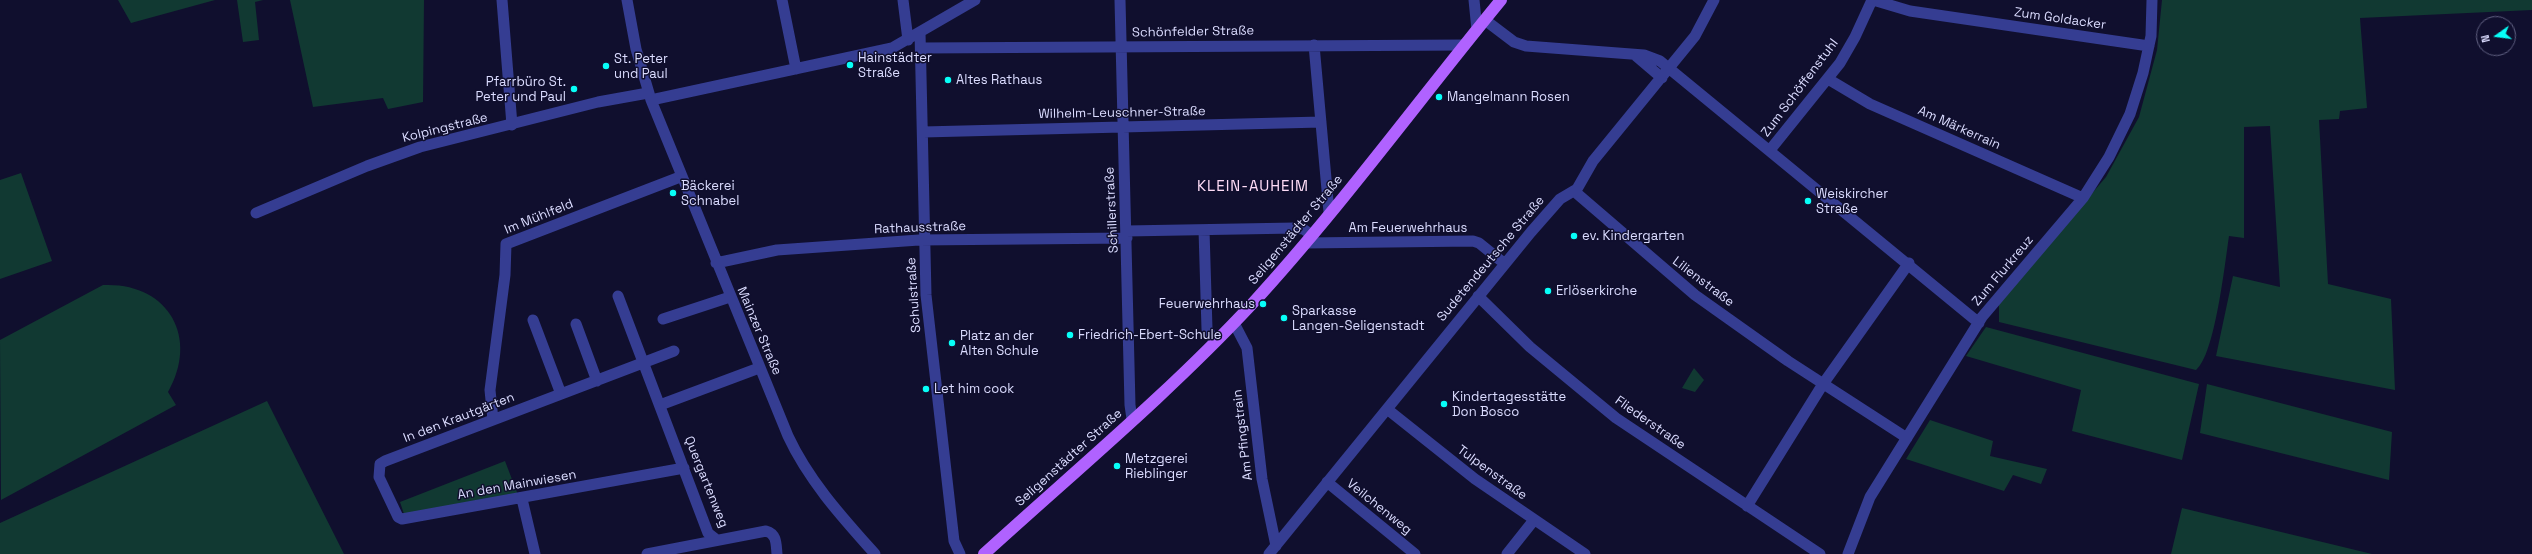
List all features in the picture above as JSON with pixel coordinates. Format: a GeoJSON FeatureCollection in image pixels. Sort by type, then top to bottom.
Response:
{"type":"FeatureCollection","features":[{"type":"Feature","properties":{"kind":"main road","name":"Seligenstädter Straße"},"geometry":{"type":"LineString","coordinates":[[984,554],[1216,342],[1308,239],[1501,0]]}},
{"type":"Feature","properties":{"kind":"street"},"geometry":{"type":"LineString","coordinates":[[502,0],[512,125]]}},
{"type":"Feature","properties":{"kind":"street","name":"Mainzer Straße"},"geometry":{"type":"LineString","coordinates":[[627,0],[636,49],[649,96],[680,177],[793,447],[808,473],[836,510],[875,554]]}},
{"type":"Feature","properties":{"kind":"street"},"geometry":{"type":"LineString","coordinates":[[782,0],[796,69]]}},
{"type":"Feature","properties":{"kind":"street"},"geometry":{"type":"LineString","coordinates":[[903,0],[908,40]]}},
{"type":"Feature","properties":{"kind":"street"},"geometry":{"type":"LineString","coordinates":[[649,96],[796,69],[885,50],[908,40],[975,0]]}},
{"type":"Feature","properties":{"kind":"street","name":"Schillerstraße"},"geometry":{"type":"LineString","coordinates":[[1120,0],[1130,405],[1132,419]]}},
{"type":"Feature","properties":{"kind":"street"},"geometry":{"type":"LineString","coordinates":[[1474,0],[1477,30]]}},
{"type":"Feature","properties":{"kind":"street","name":"Sudetendeutsche Straße"},"geometry":{"type":"LineString","coordinates":[[1272,550],[1553,206],[1574,191],[1593,160],[1662,78],[1698,32],[1714,0]]}},
{"type":"Feature","properties":{"kind":"street","name":"Zum Goldacker"},"geometry":{"type":"LineString","coordinates":[[1872,0],[1910,11],[2149,46]]}},
{"type":"Feature","properties":{"kind":"street","name":"Zum Schöffenstuhl"},"geometry":{"type":"LineString","coordinates":[[1770,150],[1828,79],[1849,49],[1872,0]]}},
{"type":"Feature","properties":{"kind":"street","name":"Zum Flurkreuz"},"geometry":{"type":"LineString","coordinates":[[1848,554],[1870,497],[1979,323],[1998,297],[2083,198],[2103,170],[2120,138],[2137,95],[2149,46],[2152,0]]}},
{"type":"Feature","properties":{"kind":"street"},"geometry":{"type":"LineString","coordinates":[[1485,20],[1519,45],[1652,56],[1670,68],[1909,263],[1979,323]]}},
{"type":"Feature","properties":{"kind":"street","name":"Schulstraße"},"geometry":{"type":"LineString","coordinates":[[920,32],[924,241],[928,317],[954,541],[960,554]]}},
{"type":"Feature","properties":{"kind":"street"},"geometry":{"type":"LineString","coordinates":[[1314,45],[1329,212]]}},
{"type":"Feature","properties":{"kind":"street","name":"Schönfelder Straße"},"geometry":{"type":"LineString","coordinates":[[921,48],[1464,45]]}},
{"type":"Feature","properties":{"kind":"street"},"geometry":{"type":"LineString","coordinates":[[1636,55],[1662,78]]}},
{"type":"Feature","properties":{"kind":"street","name":"Am Märkerrain"},"geometry":{"type":"LineString","coordinates":[[1828,79],[1866,102],[2083,198]]}},
{"type":"Feature","properties":{"kind":"street","name":"Kolpingstraße"},"geometry":{"type":"LineString","coordinates":[[256,213],[393,156],[441,141],[512,125],[598,102],[649,96]]}},
{"type":"Feature","properties":{"kind":"street","name":"Wilhelm-Leuschner-Straße"},"geometry":{"type":"LineString","coordinates":[[923,136],[1123,127],[1321,122]]}},
{"type":"Feature","properties":{"kind":"street","name":"Im Mühlfeld"},"geometry":{"type":"LineString","coordinates":[[493,420],[490,390],[505,275],[506,244],[680,177]]}},
{"type":"Feature","properties":{"kind":"street","name":"Lilienstraße"},"geometry":{"type":"LineString","coordinates":[[1574,191],[1695,295],[1823,384],[1907,438]]}},
{"type":"Feature","properties":{"kind":"street","name":"Rathausstraße"},"geometry":{"type":"LineString","coordinates":[[716,263],[777,250],[924,241],[1295,228],[1303,229],[1308,239]]}},
{"type":"Feature","properties":{"kind":"street"},"geometry":{"type":"LineString","coordinates":[[1204,230],[1207,329],[1216,342]]}},
{"type":"Feature","properties":{"kind":"street","name":"Am Feuerwehrhaus"},"geometry":{"type":"LineString","coordinates":[[1308,239],[1473,241],[1479,243],[1505,264]]}},
{"type":"Feature","properties":{"kind":"street"},"geometry":{"type":"LineString","coordinates":[[1747,506],[1823,384],[1909,263]]}},
{"type":"Feature","properties":{"kind":"street"},"geometry":{"type":"LineString","coordinates":[[618,296],[644,363]]}},
{"type":"Feature","properties":{"kind":"street","name":"Fliederstraße"},"geometry":{"type":"LineString","coordinates":[[1478,296],[1530,347],[1611,414],[1820,554]]}},
{"type":"Feature","properties":{"kind":"street"},"geometry":{"type":"LineString","coordinates":[[663,319],[730,297]]}},
{"type":"Feature","properties":{"kind":"street"},"geometry":{"type":"LineString","coordinates":[[533,320],[561,394]]}},
{"type":"Feature","properties":{"kind":"street","name":"Am Pfingstrain"},"geometry":{"type":"LineString","coordinates":[[1234,322],[1247,348],[1262,479],[1272,550]]}},
{"type":"Feature","properties":{"kind":"street"},"geometry":{"type":"LineString","coordinates":[[576,324],[597,381]]}},
{"type":"Feature","properties":{"kind":"street","name":"In den Krautgärten"},"geometry":{"type":"LineString","coordinates":[[379,477],[380,464],[385,461],[674,352]]}},
{"type":"Feature","properties":{"kind":"street","name":"Quergartenweg"},"geometry":{"type":"LineString","coordinates":[[644,363],[708,533],[717,540],[766,531],[772,533],[775,538],[778,554]]}},
{"type":"Feature","properties":{"kind":"street"},"geometry":{"type":"LineString","coordinates":[[660,405],[759,368]]}},
{"type":"Feature","properties":{"kind":"street","name":"Tulpenstraße"},"geometry":{"type":"LineString","coordinates":[[1387,408],[1449,460],[1584,554]]}},
{"type":"Feature","properties":{"kind":"street","name":"An den Mainwiesen"},"geometry":{"type":"LineString","coordinates":[[379,477],[402,519],[522,499],[684,468]]}},
{"type":"Feature","properties":{"kind":"street","name":"Veilchenweg"},"geometry":{"type":"LineString","coordinates":[[1326,482],[1415,554]]}},
{"type":"Feature","properties":{"kind":"street"},"geometry":{"type":"LineString","coordinates":[[522,499],[535,554]]}},
{"type":"Feature","properties":{"kind":"street"},"geometry":{"type":"LineString","coordinates":[[1507,554],[1534,520]]}},
{"type":"Feature","properties":{"kind":"street"},"geometry":{"type":"LineString","coordinates":[[647,554],[717,540]]}},
{"type":"Feature","properties":{"kind":"green space"},"geometry":{"type":"Polygon","coordinates":[[[118,0],[215,0],[131,23],[118,0]]]}},
{"type":"Feature","properties":{"kind":"green space"},"geometry":{"type":"Polygon","coordinates":[[[237,0],[263,0],[255,2],[259,40],[243,42],[237,0]]]}},
{"type":"Feature","properties":{"kind":"green space"},"geometry":{"type":"Polygon","coordinates":[[[290,0],[424,0],[423,102],[388,109],[383,98],[313,107],[290,0]]]}},
{"type":"Feature","properties":{"kind":"green space"},"geometry":{"type":"Polygon","coordinates":[[[2162,0],[2532,0],[2532,10],[2360,18],[2367,108],[2340,111],[2339,119],[2319,120],[2328,284],[2391,299],[2395,390],[2216,356],[2233,276],[2280,287],[2270,126],[2244,127],[2244,238],[2229,236],[2214,328],[2209,347],[2203,361],[2196,370],[1999,322],[1999,302],[2106,177],[2139,117],[2157,50],[2162,0]]]}},
{"type":"Feature","properties":{"kind":"green space"},"geometry":{"type":"Polygon","coordinates":[[[21,173],[52,261],[0,279],[0,180],[21,173]]]}},
{"type":"Feature","properties":{"kind":"green space"},"geometry":{"type":"Polygon","coordinates":[[[103,285],[125,286],[145,293],[160,303],[172,316],[178,333],[180,351],[177,371],[168,392],[176,405],[1,500],[0,340],[103,285]]]}},
{"type":"Feature","properties":{"kind":"green space"},"geometry":{"type":"Polygon","coordinates":[[[1986,327],[2199,384],[2182,460],[2072,431],[2081,390],[1966,356],[1986,327]]]}},
{"type":"Feature","properties":{"kind":"green space"},"geometry":{"type":"Polygon","coordinates":[[[1694,368],[1704,380],[1695,392],[1682,388],[1694,368]]]}},
{"type":"Feature","properties":{"kind":"green space"},"geometry":{"type":"Polygon","coordinates":[[[2207,384],[2392,432],[2389,480],[2200,433],[2207,384]]]}},
{"type":"Feature","properties":{"kind":"green space"},"geometry":{"type":"Polygon","coordinates":[[[267,401],[344,554],[0,554],[0,523],[267,401]]]}},
{"type":"Feature","properties":{"kind":"green space"},"geometry":{"type":"Polygon","coordinates":[[[1930,420],[1993,441],[1990,456],[2047,469],[2041,484],[2013,475],[2004,491],[1906,459],[1930,420]]]}},
{"type":"Feature","properties":{"kind":"green space"},"geometry":{"type":"Polygon","coordinates":[[[505,461],[518,495],[405,517],[400,502],[505,461]]]}},
{"type":"Feature","properties":{"kind":"green space"},"geometry":{"type":"Polygon","coordinates":[[[2182,508],[2372,554],[2171,554],[2182,508]]]}},
{"type":"Feature","properties":{"kind":"place","name":"Hainstädter Straße"},"geometry":{"type":"Point","coordinates":[850,65]}},
{"type":"Feature","properties":{"kind":"place","name":"St. Peter und Paul"},"geometry":{"type":"Point","coordinates":[606,66]}},
{"type":"Feature","properties":{"kind":"place","name":"Altes Rathaus"},"geometry":{"type":"Point","coordinates":[948,80]}},
{"type":"Feature","properties":{"kind":"place","name":"Pfarrbüro St. Peter und Paul"},"geometry":{"type":"Point","coordinates":[574,89]}},
{"type":"Feature","properties":{"kind":"place","name":"Mangelmann Rosen"},"geometry":{"type":"Point","coordinates":[1439,97]}},
{"type":"Feature","properties":{"kind":"place","name":"Bäckerei Schnabel"},"geometry":{"type":"Point","coordinates":[673,193]}},
{"type":"Feature","properties":{"kind":"place","name":"Weiskircher Straße"},"geometry":{"type":"Point","coordinates":[1808,201]}},
{"type":"Feature","properties":{"kind":"place","name":"ev. Kindergarten"},"geometry":{"type":"Point","coordinates":[1574,236]}},
{"type":"Feature","properties":{"kind":"place","name":"Erlöserkirche"},"geometry":{"type":"Point","coordinates":[1548,291]}},
{"type":"Feature","properties":{"kind":"place","name":"Feuerwehrhaus"},"geometry":{"type":"Point","coordinates":[1263,304]}},
{"type":"Feature","properties":{"kind":"place","name":"Sparkasse Langen-Seligenstadt"},"geometry":{"type":"Point","coordinates":[1284,318]}},
{"type":"Feature","properties":{"kind":"place","name":"Friedrich-Ebert-Schule"},"geometry":{"type":"Point","coordinates":[1070,335]}},
{"type":"Feature","properties":{"kind":"place","name":"Platz an der Alten Schule"},"geometry":{"type":"Point","coordinates":[952,343]}},
{"type":"Feature","properties":{"kind":"place","name":"Let him cook"},"geometry":{"type":"Point","coordinates":[926,389]}},
{"type":"Feature","properties":{"kind":"place","name":"Kindertagesstätte Don Bosco"},"geometry":{"type":"Point","coordinates":[1444,404]}},
{"type":"Feature","properties":{"kind":"place","name":"Metzgerei Rieblinger"},"geometry":{"type":"Point","coordinates":[1117,466]}},
{"type":"Feature","properties":{"kind":"district","name":"KLEIN-AUHEIM"},"geometry":{"type":"Point","coordinates":[1253,187]}}]}
